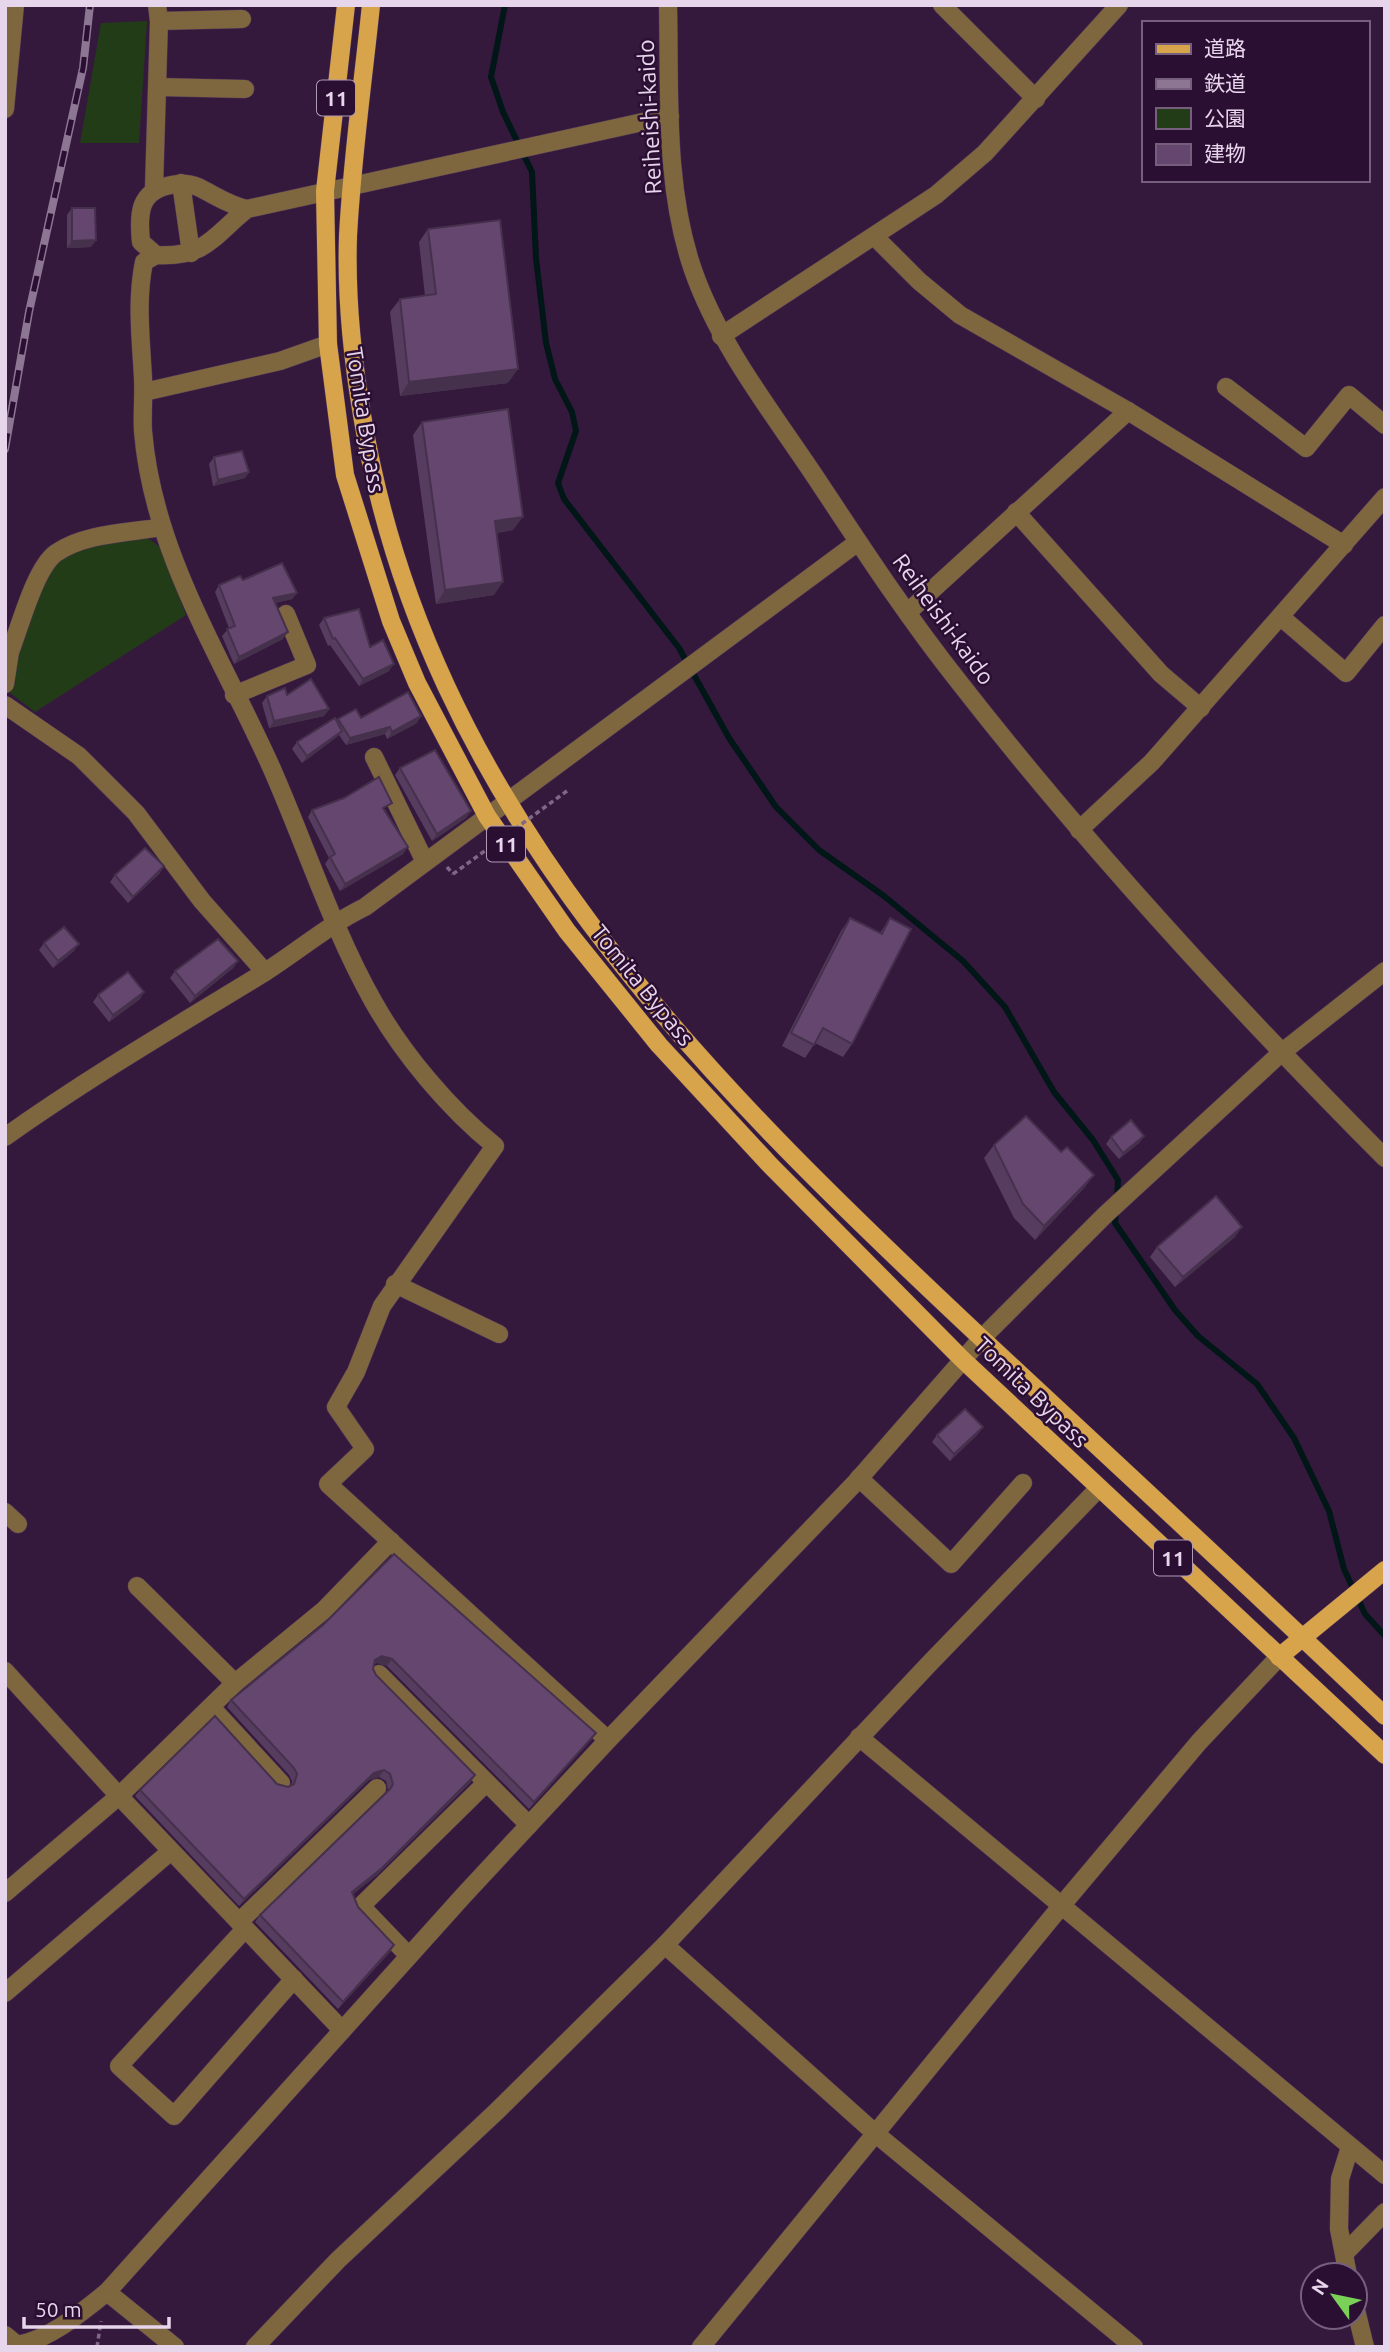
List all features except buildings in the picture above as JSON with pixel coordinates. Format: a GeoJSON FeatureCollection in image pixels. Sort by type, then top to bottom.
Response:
{"type":"FeatureCollection","features":[{"type":"Feature","properties":{"kind":"main road","name":"Tomita Bypass"},"geometry":{"type":"LineString","coordinates":[[346,5],[325,191],[328,344],[345,475],[391,621],[417,683],[487,816],[567,931],[659,1045],[864,1264],[1098,1489],[1385,1755]]}},
{"type":"Feature","properties":{"kind":"main road","name":"Tomita Bypass"},"geometry":{"type":"LineString","coordinates":[[371,5],[348,242],[351,335],[373,472],[408,595],[428,652],[508,800],[587,921],[684,1041],[892,1254],[1385,1716]]}},
{"type":"Feature","properties":{"kind":"main road"},"geometry":{"type":"LineString","coordinates":[[1279,1657],[1385,1570]]}},
{"type":"Feature","properties":{"kind":"street"},"geometry":{"type":"LineString","coordinates":[[5,109],[15,5]]}},
{"type":"Feature","properties":{"kind":"street","name":"Reiheishi-kaido"},"geometry":{"type":"LineString","coordinates":[[668,5],[670,116],[675,190],[685,242],[721,336],[858,542],[957,680],[1079,830],[1281,1053],[1385,1158]]}},
{"type":"Feature","properties":{"kind":"street"},"geometry":{"type":"LineString","coordinates":[[942,5],[1036,99]]}},
{"type":"Feature","properties":{"kind":"street"},"geometry":{"type":"LineString","coordinates":[[721,336],[875,237],[936,194],[985,153],[1119,5]]}},
{"type":"Feature","properties":{"kind":"street"},"geometry":{"type":"LineString","coordinates":[[156,255],[141,242],[139,228],[145,199],[154,188],[158,13],[242,19]]}},
{"type":"Feature","properties":{"kind":"street"},"geometry":{"type":"LineString","coordinates":[[158,87],[245,89]]}},
{"type":"Feature","properties":{"kind":"street"},"geometry":{"type":"LineString","coordinates":[[154,188],[181,183],[197,187],[234,206],[247,209],[352,183],[670,116]]}},
{"type":"Feature","properties":{"kind":"street"},"geometry":{"type":"LineString","coordinates":[[181,183],[191,253]]}},
{"type":"Feature","properties":{"kind":"street"},"geometry":{"type":"LineString","coordinates":[[247,209],[206,247],[191,253],[156,255],[144,262],[139,286],[143,430],[162,527],[202,631],[271,767],[373,1002],[460,1118],[495,1146],[382,1306],[356,1372],[336,1407],[365,1448],[328,1484],[608,1740]]}},
{"type":"Feature","properties":{"kind":"street"},"geometry":{"type":"LineString","coordinates":[[875,237],[919,281],[960,315],[1128,411],[1344,545]]}},
{"type":"Feature","properties":{"kind":"street"},"geometry":{"type":"LineString","coordinates":[[144,392],[280,361],[328,344]]}},
{"type":"Feature","properties":{"kind":"street"},"geometry":{"type":"LineString","coordinates":[[1226,387],[1306,448],[1349,395],[1385,425]]}},
{"type":"Feature","properties":{"kind":"street"},"geometry":{"type":"LineString","coordinates":[[908,611],[1128,411]]}},
{"type":"Feature","properties":{"kind":"street"},"geometry":{"type":"LineString","coordinates":[[1079,830],[1152,762],[1385,497]]}},
{"type":"Feature","properties":{"kind":"street"},"geometry":{"type":"LineString","coordinates":[[1016,513],[1161,674],[1201,708]]}},
{"type":"Feature","properties":{"kind":"street"},"geometry":{"type":"LineString","coordinates":[[5,684],[8,652],[39,577],[54,554],[80,541],[162,527]]}},
{"type":"Feature","properties":{"kind":"street"},"geometry":{"type":"LineString","coordinates":[[5,1137],[133,1052],[265,972],[336,921],[365,907],[858,542]]}},
{"type":"Feature","properties":{"kind":"street"},"geometry":{"type":"LineString","coordinates":[[234,695],[307,665],[286,614]]}},
{"type":"Feature","properties":{"kind":"street"},"geometry":{"type":"LineString","coordinates":[[1281,617],[1346,673],[1385,625]]}},
{"type":"Feature","properties":{"kind":"street"},"geometry":{"type":"LineString","coordinates":[[5,705],[72,751],[136,813],[202,901],[265,972]]}},
{"type":"Feature","properties":{"kind":"street"},"geometry":{"type":"LineString","coordinates":[[374,757],[425,862]]}},
{"type":"Feature","properties":{"kind":"street"},"geometry":{"type":"LineString","coordinates":[[5,2335],[17,2345],[30,2343],[82,2313],[107,2292],[529,1825],[859,1478],[982,1338],[1105,1215],[1281,1053],[1385,971]]}},
{"type":"Feature","properties":{"kind":"street"},"geometry":{"type":"LineString","coordinates":[[395,1284],[499,1334]]}},
{"type":"Feature","properties":{"kind":"street"},"geometry":{"type":"LineString","coordinates":[[859,1478],[951,1564],[1023,1483]]}},
{"type":"Feature","properties":{"kind":"street"},"geometry":{"type":"LineString","coordinates":[[256,2347],[338,2260],[497,2111],[665,1945],[859,1737],[1098,1489]]}},
{"type":"Feature","properties":{"kind":"street"},"geometry":{"type":"LineString","coordinates":[[5,1893],[119,1796],[235,1683],[324,1610],[391,1541]]}},
{"type":"Feature","properties":{"kind":"street"},"geometry":{"type":"LineString","coordinates":[[137,1586],[235,1683]]}},
{"type":"Feature","properties":{"kind":"street"},"geometry":{"type":"LineString","coordinates":[[701,2347],[1062,1905],[1199,1742],[1279,1657]]}},
{"type":"Feature","properties":{"kind":"street"},"geometry":{"type":"LineString","coordinates":[[5,1671],[119,1796],[342,2030]]}},
{"type":"Feature","properties":{"kind":"street"},"geometry":{"type":"LineString","coordinates":[[379,1674],[529,1825]]}},
{"type":"Feature","properties":{"kind":"street"},"geometry":{"type":"LineString","coordinates":[[211,1707],[281,1783]]}},
{"type":"Feature","properties":{"kind":"street"},"geometry":{"type":"LineString","coordinates":[[859,1737],[1385,2175]]}},
{"type":"Feature","properties":{"kind":"street"},"geometry":{"type":"LineString","coordinates":[[410,1956],[361,1906],[486,1783]]}},
{"type":"Feature","properties":{"kind":"street"},"geometry":{"type":"LineString","coordinates":[[294,1979],[174,2116],[119,2066],[242,1925],[377,1787]]}},
{"type":"Feature","properties":{"kind":"street"},"geometry":{"type":"LineString","coordinates":[[5,1993],[171,1851]]}},
{"type":"Feature","properties":{"kind":"street"},"geometry":{"type":"LineString","coordinates":[[665,1945],[876,2134],[1134,2347]]}},
{"type":"Feature","properties":{"kind":"street"},"geometry":{"type":"LineString","coordinates":[[1345,2261],[1339,2229],[1340,2179],[1350,2147]]}},
{"type":"Feature","properties":{"kind":"street"},"geometry":{"type":"LineString","coordinates":[[1344,2254],[1385,2212]]}},
{"type":"Feature","properties":{"kind":"street"},"geometry":{"type":"LineString","coordinates":[[107,2292],[175,2347]]}},
{"type":"Feature","properties":{"kind":"path"},"geometry":{"type":"LineString","coordinates":[[453,874],[566,791]]}},
{"type":"Feature","properties":{"kind":"green space"},"geometry":{"type":"Polygon","coordinates":[[[147,21],[139,143],[80,143],[101,23],[147,21]]]}},
{"type":"Feature","properties":{"kind":"green space"},"geometry":{"type":"Polygon","coordinates":[[[145,536],[160,547],[186,615],[35,712],[10,693],[26,622],[48,569],[57,558],[76,547],[99,541],[145,536]]]}},
{"type":"Feature","properties":{"kind":"waterway"},"geometry":{"type":"LineString","coordinates":[[505,5],[491,77],[503,112],[532,172],[536,258],[546,343],[555,379],[572,412],[576,431],[558,483],[564,499],[679,648],[729,738],[776,807],[819,850],[884,896],[963,961],[1005,1007],[1054,1092],[1093,1140],[1118,1180],[1117,1198]]}},
{"type":"Feature","properties":{"kind":"waterway"},"geometry":{"type":"LineString","coordinates":[[1116,1212],[1115,1223],[1175,1310],[1198,1336],[1257,1384],[1294,1438],[1329,1511],[1344,1569],[1365,1614],[1385,1636]]}},
{"type":"Feature","properties":{"kind":"railway"},"geometry":{"type":"LineString","coordinates":[[5,449],[29,312],[83,68],[90,5]]}}]}
